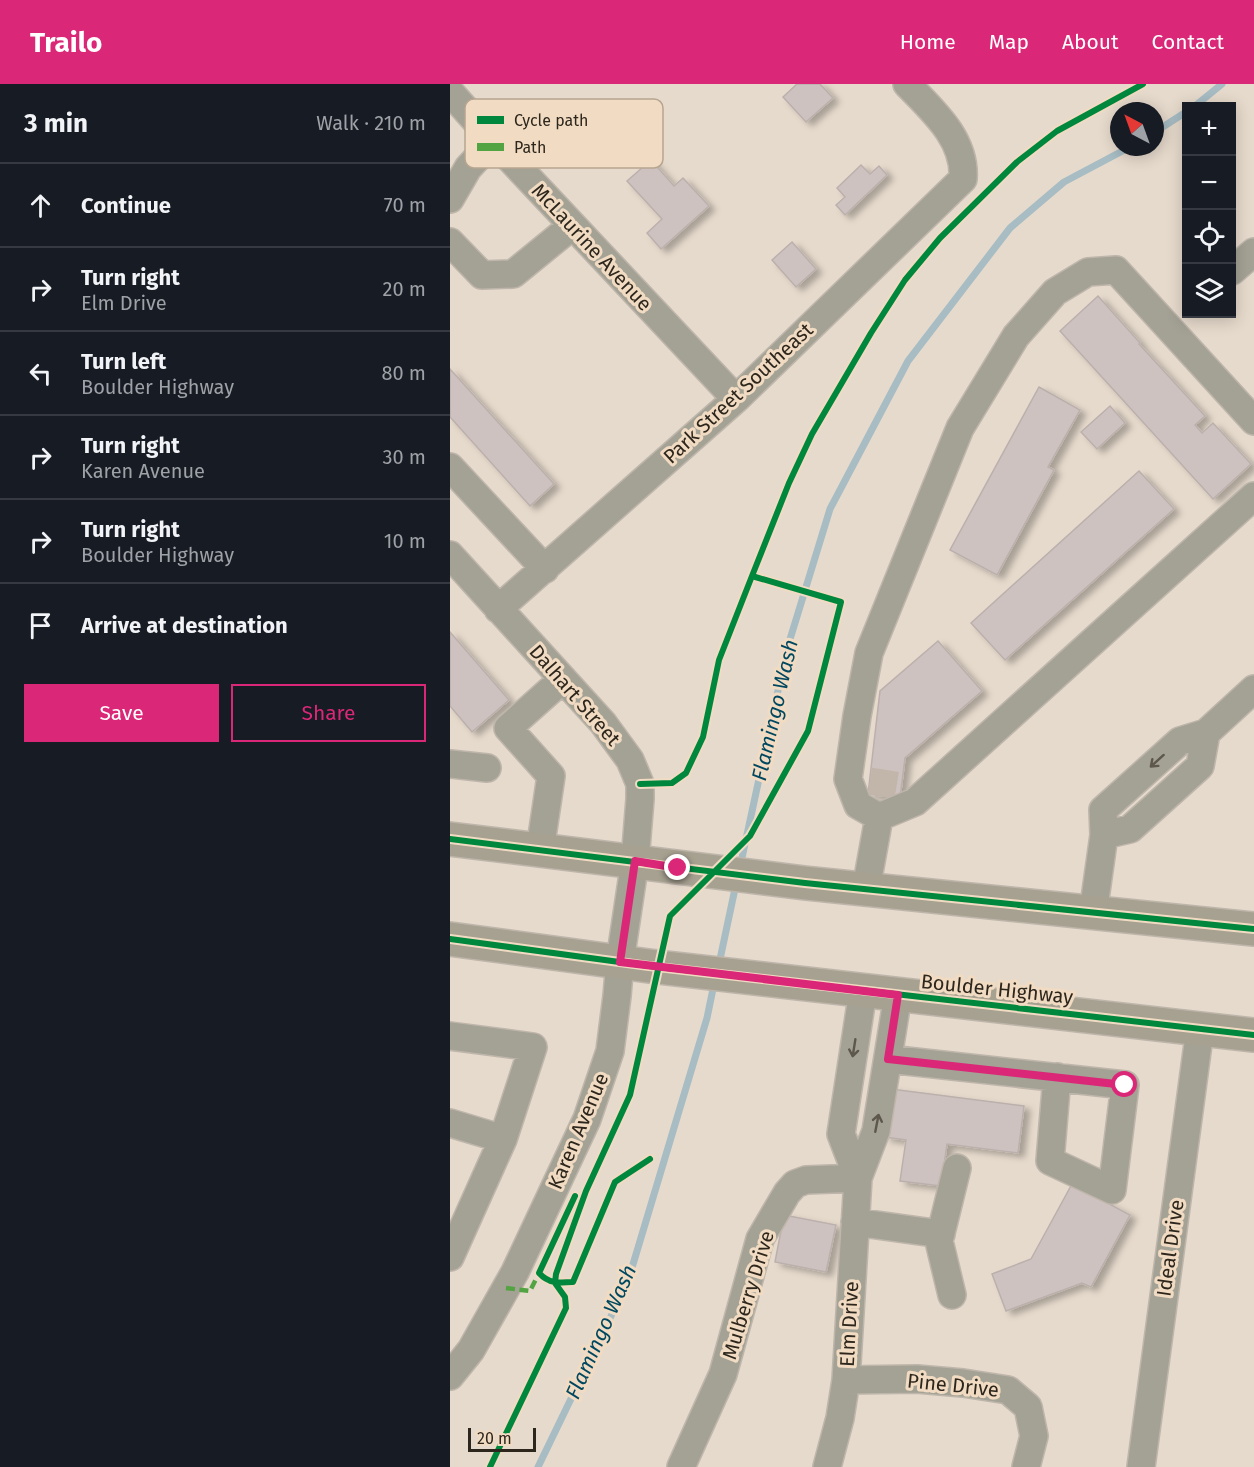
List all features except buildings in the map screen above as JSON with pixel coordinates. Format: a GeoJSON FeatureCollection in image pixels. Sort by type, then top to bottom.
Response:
{"type":"FeatureCollection","features":[{"type":"Feature","properties":{"kind":"main road"},"geometry":{"type":"LineString","coordinates":[[450,839],[805,883],[1254,929]]}},
{"type":"Feature","properties":{"kind":"main road","name":"Boulder Highway"},"geometry":{"type":"LineString","coordinates":[[450,939],[782,982],[1254,1035]]}},
{"type":"Feature","properties":{"kind":"street","name":"Park Street Southeast"},"geometry":{"type":"LineString","coordinates":[[498,609],[736,399],[963,179],[964,167],[960,153],[946,126],[906,84]]}},
{"type":"Feature","properties":{"kind":"street","name":"McLaurine Avenue"},"geometry":{"type":"LineString","coordinates":[[450,92],[465,109]]}},
{"type":"Feature","properties":{"kind":"street"},"geometry":{"type":"LineString","coordinates":[[450,199],[468,168]]}},
{"type":"Feature","properties":{"kind":"street","name":"McLaurine Avenue"},"geometry":{"type":"LineString","coordinates":[[518,168],[736,399]]}},
{"type":"Feature","properties":{"kind":"street"},"geometry":{"type":"LineString","coordinates":[[450,242],[482,275],[513,274],[572,226]]}},
{"type":"Feature","properties":{"kind":"street"},"geometry":{"type":"LineString","coordinates":[[1236,268],[1254,252]]}},
{"type":"Feature","properties":{"kind":"street"},"geometry":{"type":"LineString","coordinates":[[879,818],[858,805],[857,716],[869,654],[960,428],[1017,336],[1055,292],[1088,272],[1116,270],[1254,421]]}},
{"type":"Feature","properties":{"kind":"street"},"geometry":{"type":"LineString","coordinates":[[450,467],[544,569]]}},
{"type":"Feature","properties":{"kind":"street"},"geometry":{"type":"LineString","coordinates":[[866,889],[879,818],[1254,496]]}},
{"type":"Feature","properties":{"kind":"street","name":"Dalhart Street"},"geometry":{"type":"LineString","coordinates":[[450,555],[603,723],[630,760],[640,784],[635,861]]}},
{"type":"Feature","properties":{"kind":"street"},"geometry":{"type":"LineString","coordinates":[[540,850],[551,776],[508,728],[563,680]]}},
{"type":"Feature","properties":{"kind":"street"},"geometry":{"type":"LineString","coordinates":[[1093,913],[1104,835],[1130,829],[1200,766],[1206,733],[1249,702]]}},
{"type":"Feature","properties":{"kind":"street"},"geometry":{"type":"LineString","coordinates":[[450,764],[487,768]]}},
{"type":"Feature","properties":{"kind":"street","name":"Karen Avenue"},"geometry":{"type":"LineString","coordinates":[[450,1376],[471,1350],[515,1272],[587,1119],[610,1051],[617,996],[635,964],[635,861]]}},
{"type":"Feature","properties":{"kind":"street","name":"Elm Drive"},"geometry":{"type":"LineString","coordinates":[[858,1178],[841,1134],[863,991]]}},
{"type":"Feature","properties":{"kind":"street","name":"Elm Drive"},"geometry":{"type":"LineString","coordinates":[[827,1467],[840,1418],[846,1380],[858,1178],[876,1131],[898,995]]}},
{"type":"Feature","properties":{"kind":"street","name":"Ideal Drive"},"geometry":{"type":"LineString","coordinates":[[1141,1467],[1200,1029]]}},
{"type":"Feature","properties":{"kind":"street"},"geometry":{"type":"LineString","coordinates":[[450,1036],[533,1047],[503,1139],[462,1200],[450,1257]]}},
{"type":"Feature","properties":{"kind":"street"},"geometry":{"type":"LineString","coordinates":[[888,1059],[1058,1077]]}},
{"type":"Feature","properties":{"kind":"street"},"geometry":{"type":"LineString","coordinates":[[450,1123],[503,1139]]}},
{"type":"Feature","properties":{"kind":"street"},"geometry":{"type":"LineString","coordinates":[[952,1295],[939,1241],[957,1168]]}},
{"type":"Feature","properties":{"kind":"street","name":"Mulberry Drive"},"geometry":{"type":"LineString","coordinates":[[681,1467],[723,1374],[760,1239],[787,1193],[795,1184],[806,1180],[858,1178]]}},
{"type":"Feature","properties":{"kind":"street"},"geometry":{"type":"LineString","coordinates":[[855,1222],[941,1234]]}},
{"type":"Feature","properties":{"kind":"street","name":"Pine Drive"},"geometry":{"type":"LineString","coordinates":[[846,1380],[917,1379],[1008,1390],[1028,1407],[1034,1436],[1026,1467]]}},
{"type":"Feature","properties":{"kind":"waterway","name":"Flamingo Wash"},"geometry":{"type":"LineString","coordinates":[[1200,102],[1222,84]]}},
{"type":"Feature","properties":{"kind":"waterway","name":"Flamingo Wash"},"geometry":{"type":"LineString","coordinates":[[1164,126],[1182,115]]}},
{"type":"Feature","properties":{"kind":"waterway","name":"Flamingo Wash"},"geometry":{"type":"LineString","coordinates":[[740,867],[787,649],[830,509],[908,361],[1010,228],[1064,182],[1113,156]]}},
{"type":"Feature","properties":{"kind":"waterway","name":"Flamingo Wash"},"geometry":{"type":"LineString","coordinates":[[719,964],[736,884]]}},
{"type":"Feature","properties":{"kind":"waterway","name":"Flamingo Wash"},"geometry":{"type":"LineString","coordinates":[[538,1467],[628,1281],[707,1018],[714,984]]}},
{"type":"Feature","properties":{"kind":"tunnel"},"geometry":{"type":"LineString","coordinates":[[870,781],[901,786]]}},
{"type":"Feature","properties":{"kind":"marked path"},"geometry":{"type":"LineString","coordinates":[[506,1288],[530,1291],[539,1273]]}},
{"type":"Feature","properties":{"kind":"cycle path"},"geometry":{"type":"LineString","coordinates":[[490,1467],[566,1308],[565,1297],[555,1283],[556,1274],[586,1191],[630,1095],[670,916],[750,836],[808,731],[841,602],[752,576],[789,483],[812,434],[905,280],[940,238],[1017,162],[1057,131],[1143,84]]}},
{"type":"Feature","properties":{"kind":"cycle path"},"geometry":{"type":"LineString","coordinates":[[640,784],[672,783],[686,773],[703,737],[719,660],[752,576]]}},
{"type":"Feature","properties":{"kind":"cycle path"},"geometry":{"type":"LineString","coordinates":[[450,839],[805,883],[1254,929]]}},
{"type":"Feature","properties":{"kind":"cycle path"},"geometry":{"type":"LineString","coordinates":[[450,939],[649,966],[1254,1035]]}},
{"type":"Feature","properties":{"kind":"cycle path"},"geometry":{"type":"LineString","coordinates":[[575,1196],[539,1273],[550,1281],[573,1282],[615,1182],[650,1159]]}},
{"type":"Feature","properties":{"kind":"route"},"geometry":{"type":"LineString","coordinates":[[678,868],[635,861],[620,962],[898,995],[888,1059],[1125,1085]]}}]}
